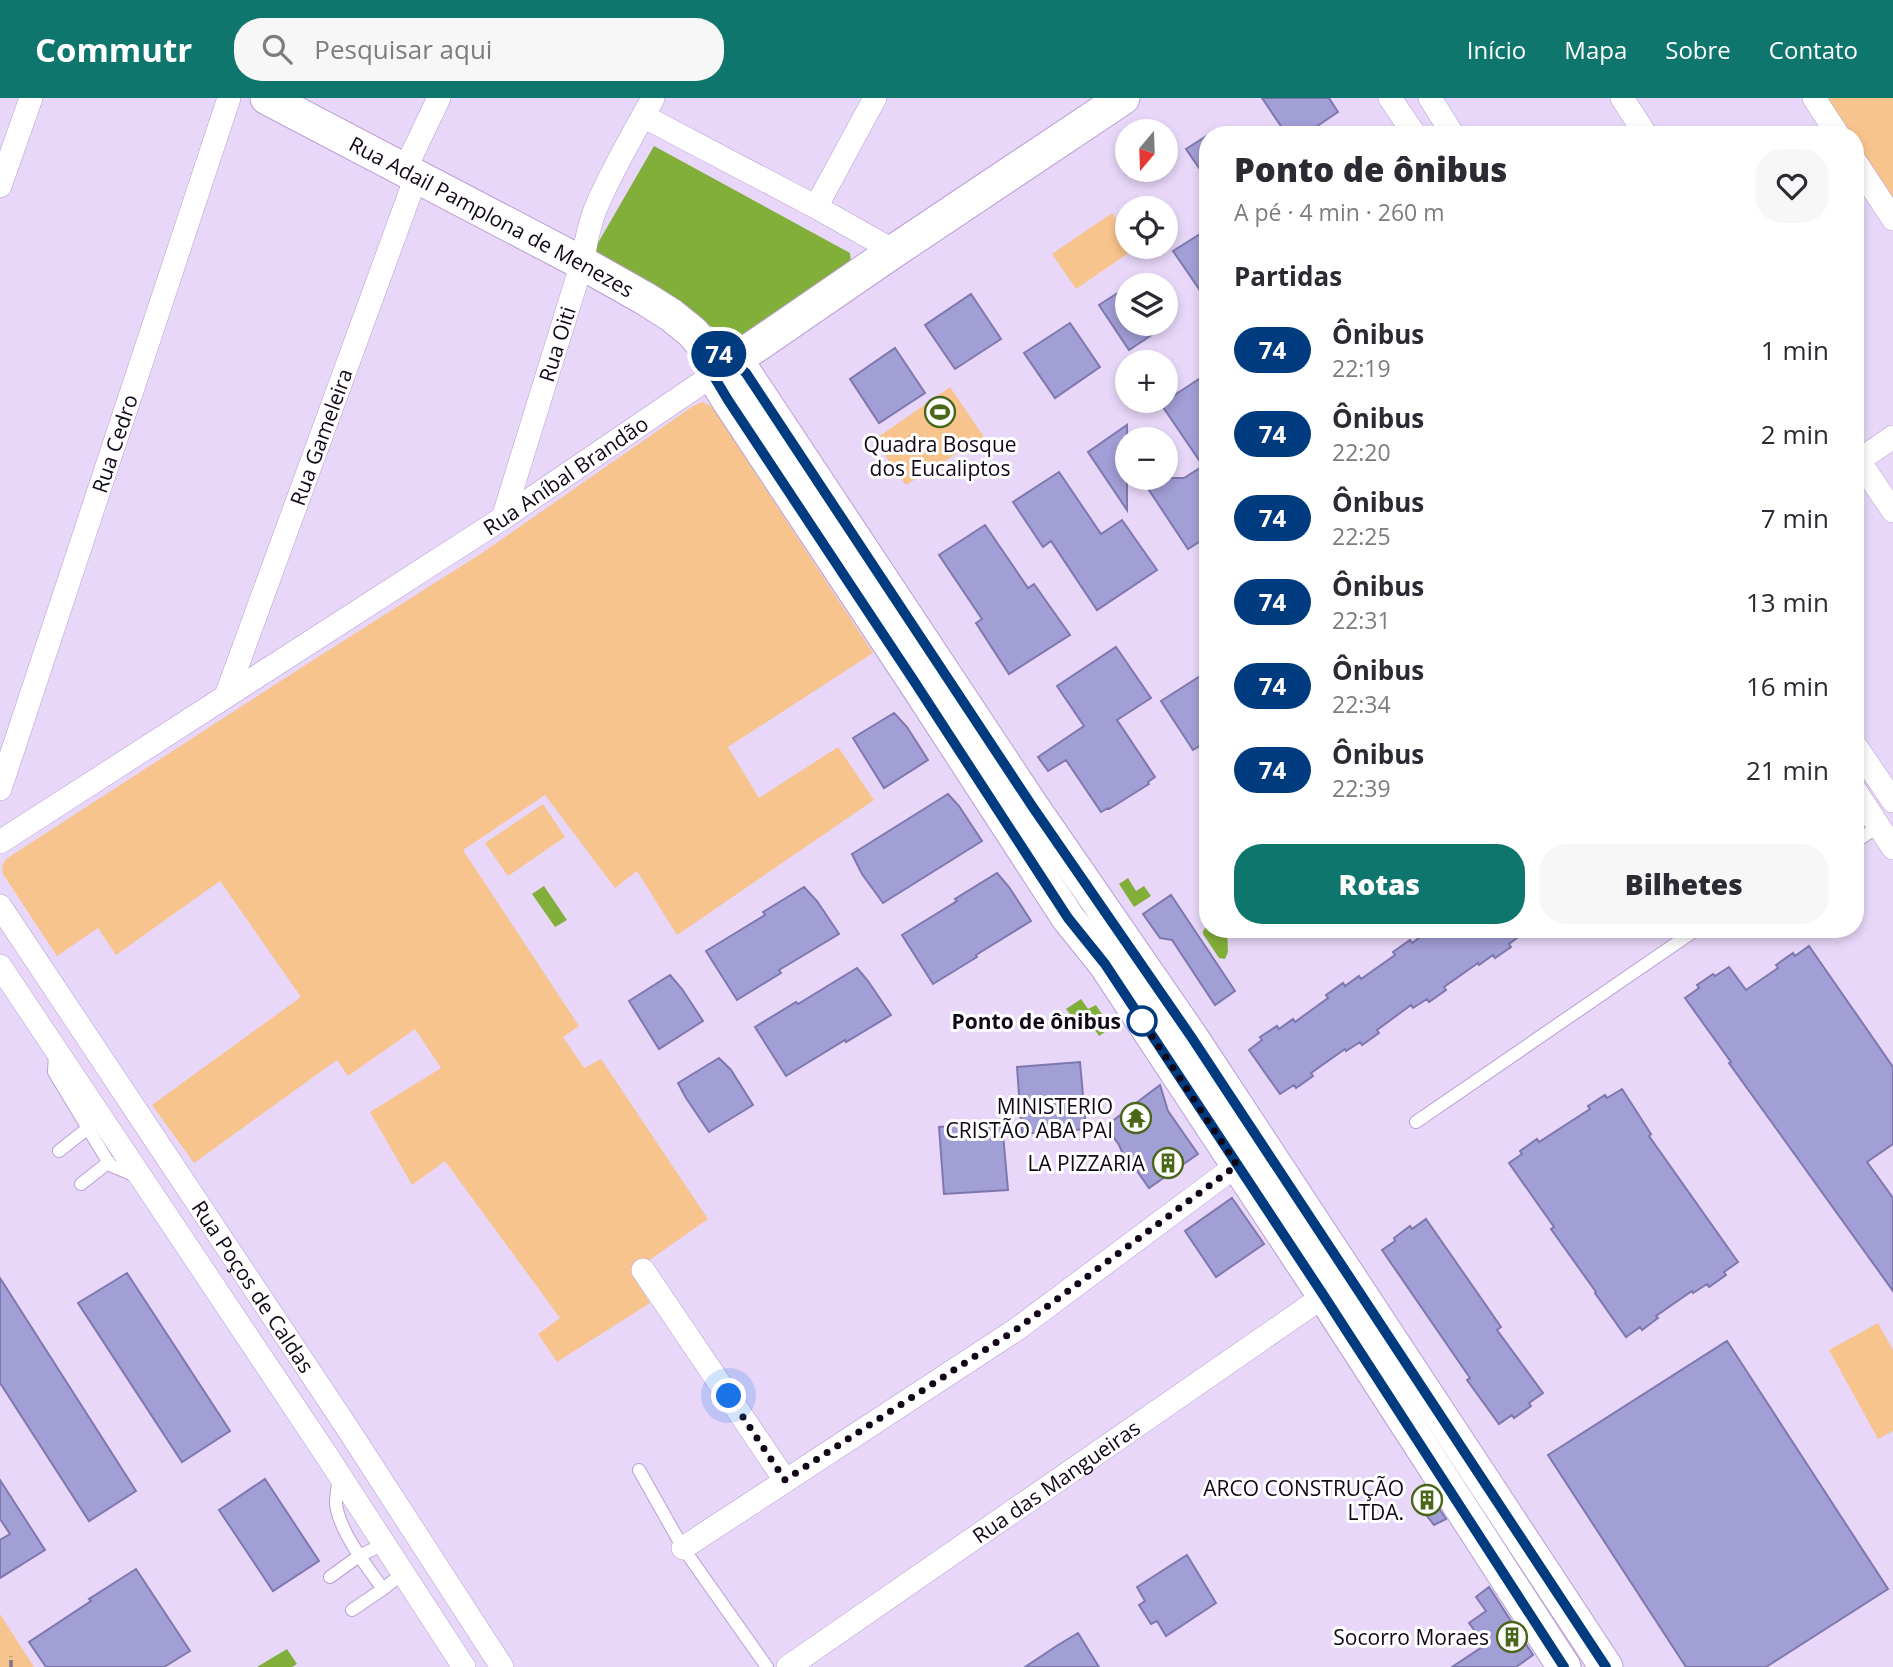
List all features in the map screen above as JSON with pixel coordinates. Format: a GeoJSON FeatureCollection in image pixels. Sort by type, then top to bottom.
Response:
{"type":"FeatureCollection","features":[{"type":"Feature","properties":{"kind":"main road","name":"Rua Adail Pamplona de Menezes"},"geometry":{"type":"LineString","coordinates":[[267,98],[582,263],[671,315],[692,332],[718,362],[837,565],[880,629],[1019,815],[1072,856],[1606,1667]]}},
{"type":"Feature","properties":{"kind":"main road","name":"Rua Aníbal Brandão"},"geometry":{"type":"LineString","coordinates":[[718,362],[894,251],[1123,98]]}},
{"type":"Feature","properties":{"kind":"main road","name":"Rua Adail Pamplona de Menezes"},"geometry":{"type":"LineString","coordinates":[[718,362],[746,373],[926,647],[1019,815],[1068,918],[1105,964],[1564,1667]]}},
{"type":"Feature","properties":{"kind":"main road"},"geometry":{"type":"LineString","coordinates":[[837,565],[846,568],[865,590],[873,590],[884,583]]}},
{"type":"Feature","properties":{"kind":"main road"},"geometry":{"type":"LineString","coordinates":[[880,629],[895,622],[902,623],[915,642],[926,647]]}},
{"type":"Feature","properties":{"kind":"main road"},"geometry":{"type":"LineString","coordinates":[[1200,1109],[1212,1114],[1232,1136],[1239,1136],[1252,1128]]}},
{"type":"Feature","properties":{"kind":"main road"},"geometry":{"type":"LineString","coordinates":[[1241,1170],[1265,1167],[1283,1189],[1293,1191]]}},
{"type":"Feature","properties":{"kind":"street"},"geometry":{"type":"LineString","coordinates":[[0,186],[30,98]]}},
{"type":"Feature","properties":{"kind":"street","name":"Rua Cedro"},"geometry":{"type":"LineString","coordinates":[[0,789],[229,98]]}},
{"type":"Feature","properties":{"kind":"street","name":"Rua Gameleira"},"geometry":{"type":"LineString","coordinates":[[226,696],[439,98]]}},
{"type":"Feature","properties":{"kind":"street"},"geometry":{"type":"LineString","coordinates":[[816,207],[875,98]]}},
{"type":"Feature","properties":{"kind":"street"},"geometry":{"type":"LineString","coordinates":[[1390,98],[1409,126]]}},
{"type":"Feature","properties":{"kind":"street"},"geometry":{"type":"LineString","coordinates":[[1430,98],[1447,126]]}},
{"type":"Feature","properties":{"kind":"street"},"geometry":{"type":"LineString","coordinates":[[1622,98],[1640,126]]}},
{"type":"Feature","properties":{"kind":"street"},"geometry":{"type":"LineString","coordinates":[[1814,98],[1832,126]]}},
{"type":"Feature","properties":{"kind":"street"},"geometry":{"type":"LineString","coordinates":[[648,107],[894,251]]}},
{"type":"Feature","properties":{"kind":"street","name":"Rua Oiti"},"geometry":{"type":"LineString","coordinates":[[503,518],[582,263],[595,212],[648,107]]}},
{"type":"Feature","properties":{"kind":"street"},"geometry":{"type":"LineString","coordinates":[[1864,175],[1893,219]]}},
{"type":"Feature","properties":{"kind":"street","name":"Rua Aníbal Brandão"},"geometry":{"type":"LineString","coordinates":[[0,842],[503,518],[718,362]]}},
{"type":"Feature","properties":{"kind":"street"},"geometry":{"type":"LineString","coordinates":[[1864,455],[1893,437]]}},
{"type":"Feature","properties":{"kind":"street"},"geometry":{"type":"LineString","coordinates":[[1864,471],[1893,511]]}},
{"type":"Feature","properties":{"kind":"street"},"geometry":{"type":"LineString","coordinates":[[1864,758],[1890,796],[1864,802]]}},
{"type":"Feature","properties":{"kind":"street"},"geometry":{"type":"LineString","coordinates":[[1864,806],[1886,821],[1893,848]]}},
{"type":"Feature","properties":{"kind":"street","name":"Rua Poços de Caldas"},"geometry":{"type":"LineString","coordinates":[[0,906],[339,1414],[502,1667]]}},
{"type":"Feature","properties":{"kind":"street","name":"Rua Poços de Caldas"},"geometry":{"type":"LineString","coordinates":[[0,966],[464,1667]]}},
{"type":"Feature","properties":{"kind":"street"},"geometry":{"type":"LineString","coordinates":[[683,1548],[1017,1329],[1241,1170]]}},
{"type":"Feature","properties":{"kind":"street"},"geometry":{"type":"LineString","coordinates":[[643,1270],[785,1480]]}},
{"type":"Feature","properties":{"kind":"street","name":"Rua das Mangueiras"},"geometry":{"type":"LineString","coordinates":[[788,1667],[1324,1296]]}},
{"type":"Feature","properties":{"kind":"lane"},"geometry":{"type":"LineString","coordinates":[[1864,836],[1886,821]]}},
{"type":"Feature","properties":{"kind":"lane"},"geometry":{"type":"LineString","coordinates":[[1416,1122],[1684,938]]}},
{"type":"Feature","properties":{"kind":"lane"},"geometry":{"type":"LineString","coordinates":[[55,1049],[54,1072],[110,1165],[142,1178]]}},
{"type":"Feature","properties":{"kind":"lane"},"geometry":{"type":"LineString","coordinates":[[59,1151],[88,1128]]}},
{"type":"Feature","properties":{"kind":"lane"},"geometry":{"type":"LineString","coordinates":[[81,1184],[109,1162]]}},
{"type":"Feature","properties":{"kind":"lane"},"geometry":{"type":"LineString","coordinates":[[639,1470],[683,1548],[767,1667]]}},
{"type":"Feature","properties":{"kind":"lane"},"geometry":{"type":"LineString","coordinates":[[339,1476],[336,1504],[340,1521],[359,1556],[383,1589]]}},
{"type":"Feature","properties":{"kind":"lane"},"geometry":{"type":"LineString","coordinates":[[330,1577],[359,1556],[384,1544]]}},
{"type":"Feature","properties":{"kind":"lane"},"geometry":{"type":"LineString","coordinates":[[352,1610],[403,1573]]}},
{"type":"Feature","properties":{"kind":"path"},"geometry":{"type":"LineString","coordinates":[[11,1656],[11,1667]]}},
{"type":"Feature","properties":{"kind":"shaded area"},"geometry":{"type":"Polygon","coordinates":[[[1825,98],[1893,98],[1893,200],[1864,156],[1864,126],[1844,126],[1825,98]]]}},
{"type":"Feature","properties":{"kind":"shaded area"},"geometry":{"type":"Polygon","coordinates":[[[654,146],[850,253],[851,264],[739,341],[587,262],[654,146]]]}},
{"type":"Feature","properties":{"kind":"shaded area"},"geometry":{"type":"Polygon","coordinates":[[[1112,213],[1115,217],[1115,259],[1120,259],[1076,289],[1052,254],[1112,213]]]}},
{"type":"Feature","properties":{"kind":"shaded area","name":"Quadra Bosque dos Eucaliptos"},"geometry":{"type":"Polygon","coordinates":[[[950,387],[984,437],[906,485],[874,440],[950,387]]]}},
{"type":"Feature","properties":{"kind":"shaded area"},"geometry":{"type":"Polygon","coordinates":[[[703,402],[712,407],[873,653],[728,747],[759,798],[838,747],[874,800],[677,935],[637,871],[615,888],[545,795],[463,850],[579,1026],[563,1037],[584,1068],[601,1059],[708,1219],[631,1273],[650,1303],[557,1362],[538,1334],[560,1318],[445,1161],[412,1185],[370,1112],[441,1068],[415,1029],[348,1076],[337,1060],[194,1163],[152,1105],[301,997],[220,881],[116,955],[98,928],[57,956],[3,874],[2,866],[6,859],[482,553],[693,406],[703,402]]]}},
{"type":"Feature","properties":{"kind":"shaded area"},"geometry":{"type":"Polygon","coordinates":[[[543,804],[565,837],[508,876],[485,843],[543,804]]]}},
{"type":"Feature","properties":{"kind":"shaded area"},"geometry":{"type":"Polygon","coordinates":[[[1128,878],[1136,891],[1144,886],[1151,896],[1134,907],[1119,884],[1128,878]]]}},
{"type":"Feature","properties":{"kind":"shaded area"},"geometry":{"type":"Polygon","coordinates":[[[544,886],[567,920],[555,927],[532,894],[544,886]]]}},
{"type":"Feature","properties":{"kind":"shaded area"},"geometry":{"type":"Polygon","coordinates":[[[1206,938],[1227,938],[1228,952],[1225,959],[1219,958],[1206,938]]]}},
{"type":"Feature","properties":{"kind":"shaded area"},"geometry":{"type":"Polygon","coordinates":[[[1081,999],[1088,1009],[1096,1005],[1111,1028],[1099,1036],[1086,1017],[1077,1023],[1066,1009],[1081,999]]]}},
{"type":"Feature","properties":{"kind":"shaded area"},"geometry":{"type":"Polygon","coordinates":[[[1878,1323],[1893,1350],[1893,1431],[1878,1439],[1829,1350],[1878,1323]]]}},
{"type":"Feature","properties":{"kind":"shaded area"},"geometry":{"type":"Polygon","coordinates":[[[0,1614],[34,1667],[0,1667],[0,1614]]]}},
{"type":"Feature","properties":{"kind":"shaded area"},"geometry":{"type":"Polygon","coordinates":[[[287,1649],[297,1664],[292,1667],[257,1667],[287,1649]]]}},
{"type":"Feature","properties":{"kind":"building"},"geometry":{"type":"Polygon","coordinates":[[[1262,98],[1329,98],[1338,112],[1317,126],[1281,126],[1262,98]]]}},
{"type":"Feature","properties":{"kind":"building"},"geometry":{"type":"Polygon","coordinates":[[[1199,141],[1199,168],[1186,149],[1199,141]]]}},
{"type":"Feature","properties":{"kind":"building"},"geometry":{"type":"Polygon","coordinates":[[[1199,235],[1199,289],[1178,258],[1178,248],[1199,235]]]}},
{"type":"Feature","properties":{"kind":"building"},"geometry":{"type":"Polygon","coordinates":[[[971,294],[1001,339],[955,369],[925,325],[971,294]]]}},
{"type":"Feature","properties":{"kind":"building"},"geometry":{"type":"Polygon","coordinates":[[[1115,295],[1115,329],[1099,305],[1115,295]]]}},
{"type":"Feature","properties":{"kind":"building"},"geometry":{"type":"Polygon","coordinates":[[[1070,323],[1100,367],[1055,398],[1024,353],[1070,323]]]}},
{"type":"Feature","properties":{"kind":"building"},"geometry":{"type":"Polygon","coordinates":[[[1120,336],[1150,336],[1129,350],[1120,336]]]}},
{"type":"Feature","properties":{"kind":"building"},"geometry":{"type":"Polygon","coordinates":[[[895,348],[925,393],[879,423],[850,379],[895,348]]]}},
{"type":"Feature","properties":{"kind":"building"},"geometry":{"type":"Polygon","coordinates":[[[1199,379],[1199,460],[1167,413],[1178,413],[1178,393],[1199,379]]]}},
{"type":"Feature","properties":{"kind":"building"},"geometry":{"type":"Polygon","coordinates":[[[1115,433],[1115,490],[1127,490],[1127,510],[1088,452],[1115,433]]]}},
{"type":"Feature","properties":{"kind":"building"},"geometry":{"type":"Polygon","coordinates":[[[1199,469],[1199,542],[1188,549],[1149,490],[1178,490],[1178,478],[1184,478],[1199,469]]]}},
{"type":"Feature","properties":{"kind":"building"},"geometry":{"type":"Polygon","coordinates":[[[1059,472],[1101,534],[1122,520],[1157,570],[1097,610],[1051,541],[1043,547],[1013,502],[1059,472]]]}},
{"type":"Feature","properties":{"kind":"building"},"geometry":{"type":"Polygon","coordinates":[[[985,525],[1028,588],[1034,584],[1070,635],[1009,674],[976,623],[982,619],[939,555],[985,525]]]}},
{"type":"Feature","properties":{"kind":"building"},"geometry":{"type":"Polygon","coordinates":[[[1116,647],[1151,698],[1117,720],[1155,777],[1149,784],[1101,812],[1066,760],[1048,771],[1038,757],[1084,726],[1057,686],[1116,647]]]}},
{"type":"Feature","properties":{"kind":"building"},"geometry":{"type":"Polygon","coordinates":[[[1199,677],[1199,746],[1193,750],[1161,701],[1199,677]]]}},
{"type":"Feature","properties":{"kind":"building"},"geometry":{"type":"Polygon","coordinates":[[[894,713],[907,727],[928,760],[884,788],[853,738],[894,713]]]}},
{"type":"Feature","properties":{"kind":"building"},"geometry":{"type":"Polygon","coordinates":[[[948,794],[982,841],[883,903],[862,874],[852,854],[948,794]]]}},
{"type":"Feature","properties":{"kind":"building"},"geometry":{"type":"Polygon","coordinates":[[[997,873],[1031,921],[933,984],[902,935],[997,873]]]}},
{"type":"Feature","properties":{"kind":"building"},"geometry":{"type":"Polygon","coordinates":[[[804,887],[839,934],[779,970],[781,973],[737,1000],[706,951],[765,915],[763,912],[804,887]]]}},
{"type":"Feature","properties":{"kind":"building"},"geometry":{"type":"Polygon","coordinates":[[[1171,895],[1235,991],[1215,1005],[1172,940],[1160,938],[1143,914],[1171,895]]]}},
{"type":"Feature","properties":{"kind":"building"},"geometry":{"type":"Polygon","coordinates":[[[1419,938],[1517,938],[1509,944],[1511,947],[1495,958],[1493,955],[1479,965],[1478,963],[1444,987],[1446,990],[1429,1002],[1427,999],[1413,1008],[1411,1005],[1377,1030],[1379,1033],[1362,1045],[1360,1042],[1346,1051],[1345,1049],[1311,1073],[1313,1076],[1296,1088],[1294,1085],[1280,1094],[1249,1050],[1262,1040],[1260,1037],[1293,1019],[1295,1022],[1328,998],[1326,995],[1343,983],[1345,986],[1359,976],[1361,979],[1395,955],[1393,952],[1410,940],[1412,943],[1419,938]]]}},
{"type":"Feature","properties":{"kind":"building"},"geometry":{"type":"Polygon","coordinates":[[[1809,946],[1893,1067],[1893,1144],[1867,1162],[1893,1198],[1893,1291],[1685,998],[1699,988],[1697,985],[1729,967],[1746,990],[1778,968],[1776,965],[1793,953],[1795,956],[1809,946]]]}},
{"type":"Feature","properties":{"kind":"building"},"geometry":{"type":"Polygon","coordinates":[[[857,968],[891,1015],[786,1076],[755,1027],[857,968]]]}},
{"type":"Feature","properties":{"kind":"building"},"geometry":{"type":"Polygon","coordinates":[[[670,975],[703,1021],[659,1049],[629,1001],[670,975]]]}},
{"type":"Feature","properties":{"kind":"building"},"geometry":{"type":"Polygon","coordinates":[[[719,1058],[731,1070],[753,1105],[709,1132],[678,1083],[719,1058]]]}},
{"type":"Feature","properties":{"kind":"building"},"geometry":{"type":"Polygon","coordinates":[[[1080,1062],[1086,1129],[1022,1134],[1017,1067],[1080,1062]]]}},
{"type":"Feature","properties":{"kind":"building"},"geometry":{"type":"Polygon","coordinates":[[[1160,1085],[1168,1111],[1198,1154],[1149,1188],[1126,1161],[1106,1126],[1160,1085]]]}},
{"type":"Feature","properties":{"kind":"building"},"geometry":{"type":"Polygon","coordinates":[[[1622,1089],[1651,1134],[1649,1136],[1738,1262],[1709,1287],[1707,1284],[1693,1293],[1692,1291],[1656,1316],[1658,1318],[1642,1330],[1640,1327],[1626,1337],[1509,1163],[1537,1139],[1539,1142],[1590,1109],[1588,1106],[1605,1095],[1607,1098],[1622,1089]]]}},
{"type":"Feature","properties":{"kind":"building"},"geometry":{"type":"Polygon","coordinates":[[[1002,1123],[1008,1190],[944,1194],[939,1127],[1002,1123]]]}},
{"type":"Feature","properties":{"kind":"building"},"geometry":{"type":"Polygon","coordinates":[[[1232,1198],[1264,1244],[1216,1277],[1185,1231],[1232,1198]]]}},
{"type":"Feature","properties":{"kind":"building"},"geometry":{"type":"Polygon","coordinates":[[[1426,1219],[1501,1327],[1497,1330],[1543,1393],[1514,1418],[1512,1415],[1499,1424],[1382,1250],[1410,1226],[1412,1229],[1426,1219]]]}},
{"type":"Feature","properties":{"kind":"building"},"geometry":{"type":"Polygon","coordinates":[[[127,1273],[230,1431],[182,1462],[78,1303],[127,1273]]]}},
{"type":"Feature","properties":{"kind":"building"},"geometry":{"type":"Polygon","coordinates":[[[0,1278],[136,1491],[89,1521],[0,1383],[0,1278]]]}},
{"type":"Feature","properties":{"kind":"building"},"geometry":{"type":"Polygon","coordinates":[[[1727,1341],[1888,1589],[1766,1667],[1686,1667],[1548,1455],[1727,1341]]]}},
{"type":"Feature","properties":{"kind":"building"},"geometry":{"type":"Polygon","coordinates":[[[265,1479],[319,1561],[273,1591],[219,1510],[265,1479]]]}},
{"type":"Feature","properties":{"kind":"building"},"geometry":{"type":"Polygon","coordinates":[[[0,1480],[45,1550],[0,1578],[0,1540],[10,1534],[0,1519],[0,1480]]]}},
{"type":"Feature","properties":{"kind":"building"},"geometry":{"type":"Polygon","coordinates":[[[1430,1495],[1446,1519],[1434,1525],[1417,1503],[1430,1495]]]}},
{"type":"Feature","properties":{"kind":"building"},"geometry":{"type":"Polygon","coordinates":[[[1187,1555],[1216,1603],[1166,1636],[1157,1621],[1151,1624],[1139,1605],[1145,1601],[1137,1587],[1187,1555]]]}},
{"type":"Feature","properties":{"kind":"building"},"geometry":{"type":"Polygon","coordinates":[[[136,1569],[190,1651],[164,1667],[46,1667],[29,1642],[136,1569]]]}},
{"type":"Feature","properties":{"kind":"building"},"geometry":{"type":"Polygon","coordinates":[[[1489,1587],[1533,1655],[1516,1667],[1452,1667],[1485,1645],[1469,1623],[1486,1611],[1476,1597],[1489,1587]]]}},
{"type":"Feature","properties":{"kind":"building"},"geometry":{"type":"Polygon","coordinates":[[[1078,1633],[1099,1667],[1025,1667],[1058,1645],[1078,1633]]]}},
{"type":"Feature","properties":{"kind":"bus line","name":"74"},"geometry":{"type":"LineString","coordinates":[[1564,1667],[1311,1276],[1105,964],[1068,918],[728,400],[713,375],[707,349],[732,361],[746,373],[1032,806],[1274,1160],[1606,1667]]}},
{"type":"Feature","properties":{"kind":"place","name":"Quadra Bosque dos Eucaliptos"},"geometry":{"type":"Point","coordinates":[940,412]}},
{"type":"Feature","properties":{"kind":"place","name":"Ponto de ônibus"},"geometry":{"type":"Point","coordinates":[1142,1021]}},
{"type":"Feature","properties":{"kind":"place","name":"MINISTERIO CRISTÃO ABA PAI"},"geometry":{"type":"Point","coordinates":[1136,1118]}},
{"type":"Feature","properties":{"kind":"place","name":"LA PIZZARIA"},"geometry":{"type":"Point","coordinates":[1168,1163]}},
{"type":"Feature","properties":{"kind":"place","name":"ARCO CONSTRUÇÃO LTDA."},"geometry":{"type":"Point","coordinates":[1427,1500]}},
{"type":"Feature","properties":{"kind":"place","name":"Socorro Moraes"},"geometry":{"type":"Point","coordinates":[1512,1637]}},
{"type":"Feature","properties":{"kind":"route"},"geometry":{"type":"LineString","coordinates":[[729,1396],[785,1480],[1017,1329],[1237,1165],[1142,1021]]}}]}
